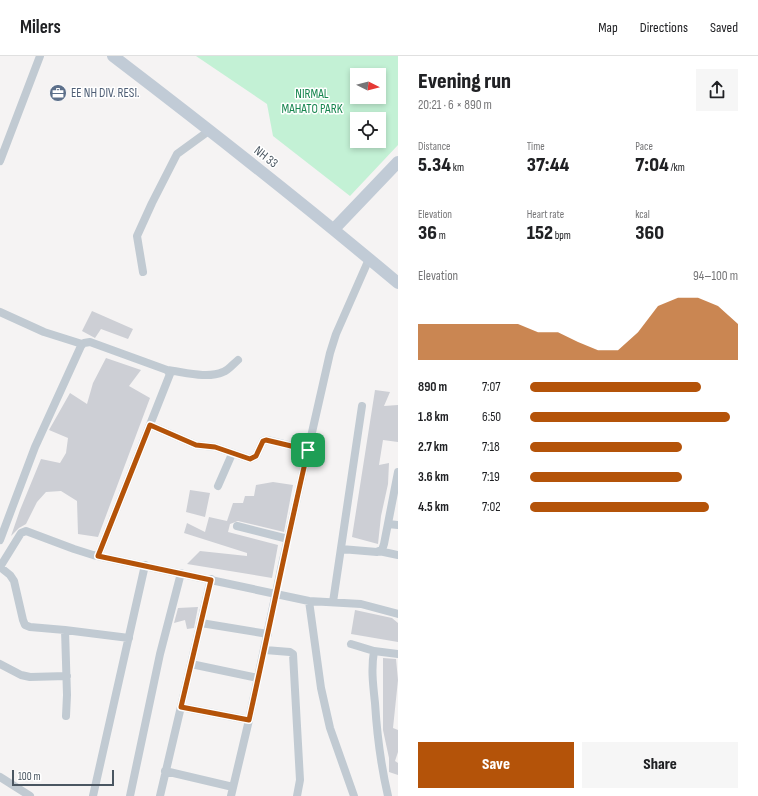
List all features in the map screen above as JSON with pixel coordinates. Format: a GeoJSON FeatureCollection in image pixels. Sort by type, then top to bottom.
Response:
{"type":"FeatureCollection","features":[{"type":"Feature","properties":{"kind":"main road","name":"NH 33"},"geometry":{"type":"LineString","coordinates":[[113,56],[210,130],[334,229],[398,283]]}},
{"type":"Feature","properties":{"kind":"main road"},"geometry":{"type":"LineString","coordinates":[[334,229],[398,162]]}},
{"type":"Feature","properties":{"kind":"street"},"geometry":{"type":"LineString","coordinates":[[0,161],[40,56]]}},
{"type":"Feature","properties":{"kind":"street"},"geometry":{"type":"LineString","coordinates":[[143,272],[137,236],[152,203],[177,154],[210,130]]}},
{"type":"Feature","properties":{"kind":"street"},"geometry":{"type":"LineString","coordinates":[[165,771],[232,794],[265,650],[275,594],[334,340],[369,259]]}},
{"type":"Feature","properties":{"kind":"street"},"geometry":{"type":"LineString","coordinates":[[0,312],[44,332],[82,344],[90,342],[167,370],[215,375],[225,372],[238,360]]}},
{"type":"Feature","properties":{"kind":"street"},"geometry":{"type":"LineString","coordinates":[[0,540],[35,447],[82,344]]}},
{"type":"Feature","properties":{"kind":"street"},"geometry":{"type":"LineString","coordinates":[[98,556],[170,376],[170,373],[167,370]]}},
{"type":"Feature","properties":{"kind":"street"},"geometry":{"type":"LineString","coordinates":[[333,602],[362,406]]}},
{"type":"Feature","properties":{"kind":"street"},"geometry":{"type":"LineString","coordinates":[[150,425],[196,445],[215,447],[247,459],[253,458],[263,441],[266,440],[308,450]]}},
{"type":"Feature","properties":{"kind":"street"},"geometry":{"type":"LineString","coordinates":[[218,486],[232,454]]}},
{"type":"Feature","properties":{"kind":"street"},"geometry":{"type":"LineString","coordinates":[[379,551],[382,550],[384,544],[398,472]]}},
{"type":"Feature","properties":{"kind":"street"},"geometry":{"type":"LineString","coordinates":[[388,524],[398,525]]}},
{"type":"Feature","properties":{"kind":"street"},"geometry":{"type":"LineString","coordinates":[[237,526],[288,539]]}},
{"type":"Feature","properties":{"kind":"street"},"geometry":{"type":"LineString","coordinates":[[128,638],[65,630],[30,628],[25,626],[14,581],[10,575],[0,567],[21,533],[24,531],[98,556],[309,601],[361,604],[398,614]]}},
{"type":"Feature","properties":{"kind":"street"},"geometry":{"type":"LineString","coordinates":[[341,549],[379,551],[398,555]]}},
{"type":"Feature","properties":{"kind":"street"},"geometry":{"type":"LineString","coordinates":[[93,796],[145,566]]}},
{"type":"Feature","properties":{"kind":"street"},"geometry":{"type":"LineString","coordinates":[[130,796],[160,654],[181,573]]}},
{"type":"Feature","properties":{"kind":"street"},"geometry":{"type":"LineString","coordinates":[[160,796],[211,580]]}},
{"type":"Feature","properties":{"kind":"street"},"geometry":{"type":"LineString","coordinates":[[309,601],[321,688],[330,728],[354,796]]}},
{"type":"Feature","properties":{"kind":"street"},"geometry":{"type":"LineString","coordinates":[[201,623],[268,634]]}},
{"type":"Feature","properties":{"kind":"street"},"geometry":{"type":"LineString","coordinates":[[65,630],[67,676],[66,716]]}},
{"type":"Feature","properties":{"kind":"street"},"geometry":{"type":"LineString","coordinates":[[351,644],[374,651],[398,654]]}},
{"type":"Feature","properties":{"kind":"street"},"geometry":{"type":"LineString","coordinates":[[265,650],[290,652],[293,654],[300,780],[297,796]]}},
{"type":"Feature","properties":{"kind":"street"},"geometry":{"type":"LineString","coordinates":[[374,651],[372,674],[376,722],[388,796]]}},
{"type":"Feature","properties":{"kind":"street"},"geometry":{"type":"LineString","coordinates":[[0,664],[21,675],[30,677],[67,676]]}},
{"type":"Feature","properties":{"kind":"street"},"geometry":{"type":"LineString","coordinates":[[191,664],[258,678]]}},
{"type":"Feature","properties":{"kind":"street"},"geometry":{"type":"LineString","coordinates":[[181,707],[249,720]]}},
{"type":"Feature","properties":{"kind":"street"},"geometry":{"type":"LineString","coordinates":[[0,777],[30,796]]}},
{"type":"Feature","properties":{"kind":"green space","name":"NIRMAL MAHATO PARK"},"geometry":{"type":"Polygon","coordinates":[[[196,56],[398,56],[398,145],[350,196],[273,136],[267,104],[196,56]]]}},
{"type":"Feature","properties":{"kind":"building"},"geometry":{"type":"Polygon","coordinates":[[[92,311],[133,329],[128,339],[101,329],[95,338],[82,331],[92,311]]]}},
{"type":"Feature","properties":{"kind":"building"},"geometry":{"type":"Polygon","coordinates":[[[106,358],[141,370],[129,386],[150,398],[98,537],[78,534],[77,501],[61,491],[46,492],[37,502],[26,524],[19,528],[11,536],[41,459],[60,463],[66,453],[68,438],[49,430],[70,393],[87,404],[93,383],[106,358]]]}},
{"type":"Feature","properties":{"kind":"building"},"geometry":{"type":"Polygon","coordinates":[[[375,390],[390,392],[384,406],[398,405],[398,442],[383,440],[379,465],[389,463],[388,484],[381,516],[378,544],[352,537],[375,390]]]}},
{"type":"Feature","properties":{"kind":"building"},"geometry":{"type":"Polygon","coordinates":[[[273,482],[293,485],[284,532],[238,521],[230,524],[228,532],[278,545],[272,578],[187,564],[200,551],[247,556],[247,553],[184,533],[187,523],[205,532],[209,517],[227,521],[233,503],[243,503],[245,496],[254,496],[256,485],[273,482]]]}},
{"type":"Feature","properties":{"kind":"building"},"geometry":{"type":"Polygon","coordinates":[[[190,490],[210,493],[205,517],[186,512],[190,490]]]}},
{"type":"Feature","properties":{"kind":"building"},"geometry":{"type":"Polygon","coordinates":[[[198,607],[194,628],[187,629],[185,620],[174,623],[178,608],[198,607]]]}},
{"type":"Feature","properties":{"kind":"building"},"geometry":{"type":"Polygon","coordinates":[[[355,610],[392,618],[398,623],[398,642],[351,634],[355,610]]]}},
{"type":"Feature","properties":{"kind":"building"},"geometry":{"type":"Polygon","coordinates":[[[383,658],[396,659],[398,680],[393,728],[398,730],[398,752],[395,761],[398,763],[398,775],[389,772],[389,758],[383,730],[383,658]]]}},
{"type":"Feature","properties":{"kind":"place","name":"EE NH DIV. RESI."},"geometry":{"type":"Point","coordinates":[58,93]}},
{"type":"Feature","properties":{"kind":"route"},"geometry":{"type":"LineString","coordinates":[[150,425],[196,445],[215,447],[247,459],[256,456],[263,441],[266,440],[308,450],[275,594],[265,650],[249,720],[181,707],[211,580],[98,556],[150,425]]}}]}
